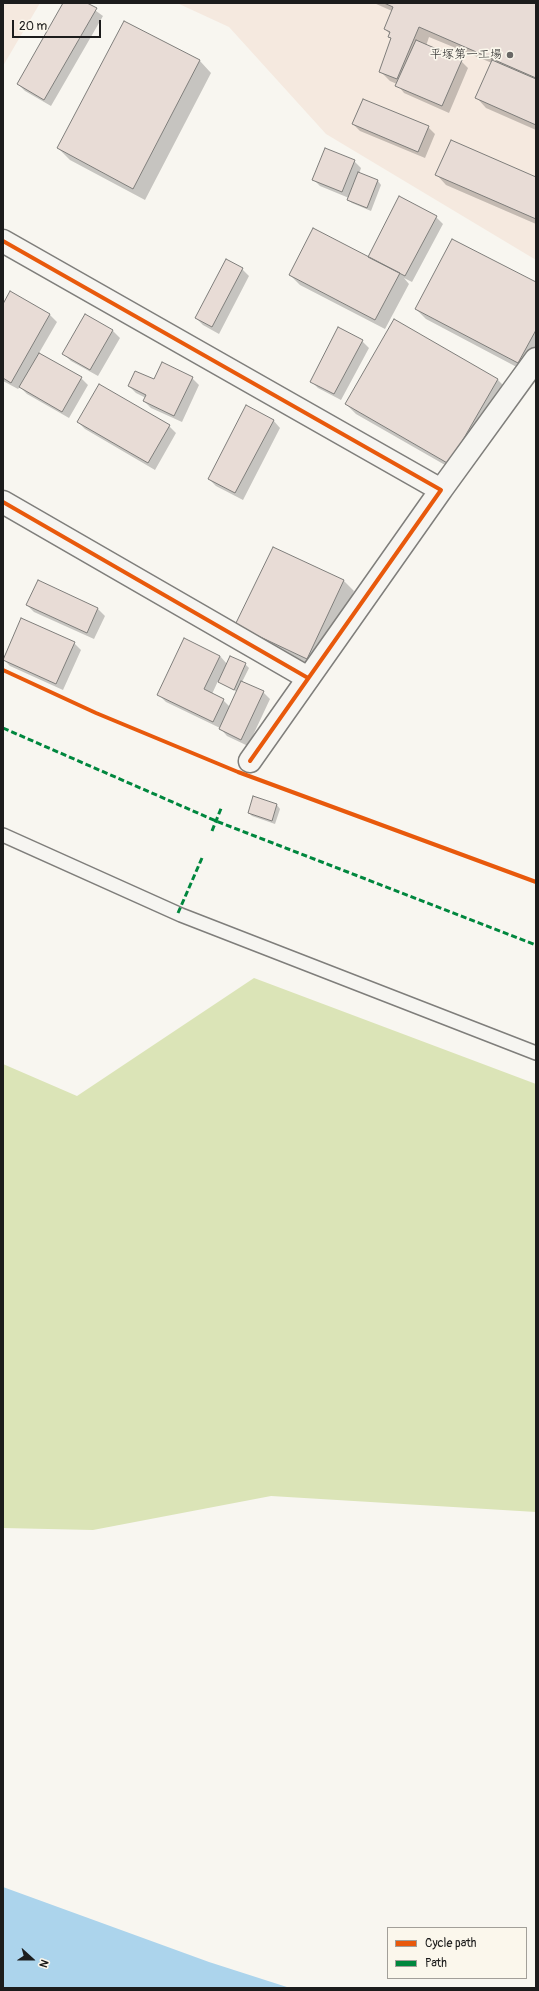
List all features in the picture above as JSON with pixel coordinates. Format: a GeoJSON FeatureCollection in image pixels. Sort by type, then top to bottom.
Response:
{"type":"FeatureCollection","features":[{"type":"Feature","properties":{"kind":"street"},"geometry":{"type":"LineString","coordinates":[[3,241],[441,490]]}},
{"type":"Feature","properties":{"kind":"street"},"geometry":{"type":"LineString","coordinates":[[250,761],[441,490],[536,359]]}},
{"type":"Feature","properties":{"kind":"street"},"geometry":{"type":"LineString","coordinates":[[3,502],[308,678]]}},
{"type":"Feature","properties":{"kind":"lane"},"geometry":{"type":"LineString","coordinates":[[3,835],[181,915],[536,1053]]}},
{"type":"Feature","properties":{"kind":"shaded area"},"geometry":{"type":"Polygon","coordinates":[[[3,3],[40,3],[3,66],[3,3]]]}},
{"type":"Feature","properties":{"kind":"shaded area"},"geometry":{"type":"Polygon","coordinates":[[[177,3],[536,3],[536,260],[326,134],[229,27],[177,3]]]}},
{"type":"Feature","properties":{"kind":"green space"},"geometry":{"type":"Polygon","coordinates":[[[254,978],[536,1084],[536,1512],[271,1496],[93,1530],[3,1528],[3,1064],[77,1096],[254,978]]]}},
{"type":"Feature","properties":{"kind":"water"},"geometry":{"type":"Polygon","coordinates":[[[3,1887],[209,1962],[290,1988],[3,1988],[3,1887]]]}},
{"type":"Feature","properties":{"kind":"building"},"geometry":{"type":"Polygon","coordinates":[[[63,3],[87,3],[97,8],[44,100],[17,84],[63,3]]]}},
{"type":"Feature","properties":{"kind":"building","name":"平塚第一工場"},"geometry":{"type":"Polygon","coordinates":[[[384,3],[536,3],[536,78],[419,27],[397,79],[379,72],[391,38],[388,37],[390,32],[384,29],[393,7],[384,3]]]}},
{"type":"Feature","properties":{"kind":"building"},"geometry":{"type":"Polygon","coordinates":[[[124,21],[200,60],[133,189],[57,148],[124,21]]]}},
{"type":"Feature","properties":{"kind":"building"},"geometry":{"type":"Polygon","coordinates":[[[416,40],[462,60],[442,106],[395,86],[416,40]]]}},
{"type":"Feature","properties":{"kind":"building"},"geometry":{"type":"Polygon","coordinates":[[[492,60],[536,79],[536,125],[475,98],[492,60]]]}},
{"type":"Feature","properties":{"kind":"building"},"geometry":{"type":"Polygon","coordinates":[[[363,99],[429,126],[418,152],[352,124],[363,99]]]}},
{"type":"Feature","properties":{"kind":"building"},"geometry":{"type":"Polygon","coordinates":[[[451,140],[536,177],[536,219],[435,175],[451,140]]]}},
{"type":"Feature","properties":{"kind":"building"},"geometry":{"type":"Polygon","coordinates":[[[325,148],[355,160],[342,192],[312,180],[325,148]]]}},
{"type":"Feature","properties":{"kind":"building"},"geometry":{"type":"Polygon","coordinates":[[[358,172],[378,180],[367,208],[347,200],[358,172]]]}},
{"type":"Feature","properties":{"kind":"building"},"geometry":{"type":"Polygon","coordinates":[[[399,196],[437,216],[405,276],[368,257],[399,196]]]}},
{"type":"Feature","properties":{"kind":"building"},"geometry":{"type":"Polygon","coordinates":[[[313,228],[400,273],[375,320],[289,275],[313,228]]]}},
{"type":"Feature","properties":{"kind":"building"},"geometry":{"type":"Polygon","coordinates":[[[452,239],[536,282],[536,330],[518,363],[415,309],[452,239]]]}},
{"type":"Feature","properties":{"kind":"building"},"geometry":{"type":"Polygon","coordinates":[[[226,259],[243,268],[212,327],[195,318],[226,259]]]}},
{"type":"Feature","properties":{"kind":"building"},"geometry":{"type":"Polygon","coordinates":[[[10,291],[50,314],[11,383],[3,378],[3,304],[10,291]]]}},
{"type":"Feature","properties":{"kind":"building"},"geometry":{"type":"Polygon","coordinates":[[[85,314],[113,330],[90,370],[62,354],[85,314]]]}},
{"type":"Feature","properties":{"kind":"building"},"geometry":{"type":"Polygon","coordinates":[[[394,319],[498,379],[449,464],[345,404],[394,319]]]}},
{"type":"Feature","properties":{"kind":"building"},"geometry":{"type":"Polygon","coordinates":[[[338,327],[363,340],[334,394],[310,382],[338,327]]]}},
{"type":"Feature","properties":{"kind":"building"},"geometry":{"type":"Polygon","coordinates":[[[39,353],[82,377],[62,412],[19,387],[39,353]]]}},
{"type":"Feature","properties":{"kind":"building"},"geometry":{"type":"Polygon","coordinates":[[[162,362],[193,377],[174,416],[143,401],[146,395],[128,386],[135,371],[154,379],[162,362]]]}},
{"type":"Feature","properties":{"kind":"building"},"geometry":{"type":"Polygon","coordinates":[[[99,384],[170,425],[148,463],[77,422],[99,384]]]}},
{"type":"Feature","properties":{"kind":"building"},"geometry":{"type":"Polygon","coordinates":[[[246,405],[274,420],[235,493],[208,479],[246,405]]]}},
{"type":"Feature","properties":{"kind":"building"},"geometry":{"type":"Polygon","coordinates":[[[273,547],[344,580],[307,659],[235,625],[273,547]]]}},
{"type":"Feature","properties":{"kind":"building"},"geometry":{"type":"Polygon","coordinates":[[[38,580],[98,608],[87,633],[26,605],[38,580]]]}},
{"type":"Feature","properties":{"kind":"building"},"geometry":{"type":"Polygon","coordinates":[[[21,618],[75,642],[56,684],[3,660],[21,618]]]}},
{"type":"Feature","properties":{"kind":"building"},"geometry":{"type":"Polygon","coordinates":[[[184,638],[220,656],[204,689],[224,699],[213,722],[157,695],[184,638]]]}},
{"type":"Feature","properties":{"kind":"building"},"geometry":{"type":"Polygon","coordinates":[[[230,656],[246,663],[234,690],[218,682],[230,656]]]}},
{"type":"Feature","properties":{"kind":"building"},"geometry":{"type":"Polygon","coordinates":[[[241,681],[264,691],[241,740],[219,729],[241,681]]]}},
{"type":"Feature","properties":{"kind":"building"},"geometry":{"type":"Polygon","coordinates":[[[253,796],[277,804],[272,821],[248,813],[253,796]]]}},
{"type":"Feature","properties":{"kind":"marked path"},"geometry":{"type":"LineString","coordinates":[[3,728],[216,821],[536,945]]}},
{"type":"Feature","properties":{"kind":"marked path"},"geometry":{"type":"LineString","coordinates":[[212,831],[222,806]]}},
{"type":"Feature","properties":{"kind":"marked path"},"geometry":{"type":"LineString","coordinates":[[178,913],[202,858]]}},
{"type":"Feature","properties":{"kind":"cycle path"},"geometry":{"type":"LineString","coordinates":[[3,241],[441,490],[250,761]]}},
{"type":"Feature","properties":{"kind":"cycle path"},"geometry":{"type":"LineString","coordinates":[[3,502],[308,678]]}},
{"type":"Feature","properties":{"kind":"cycle path"},"geometry":{"type":"LineString","coordinates":[[3,670],[96,713],[238,772],[536,882]]}},
{"type":"Feature","properties":{"kind":"place","name":"平塚第一工場"},"geometry":{"type":"Point","coordinates":[510,55]}}]}
